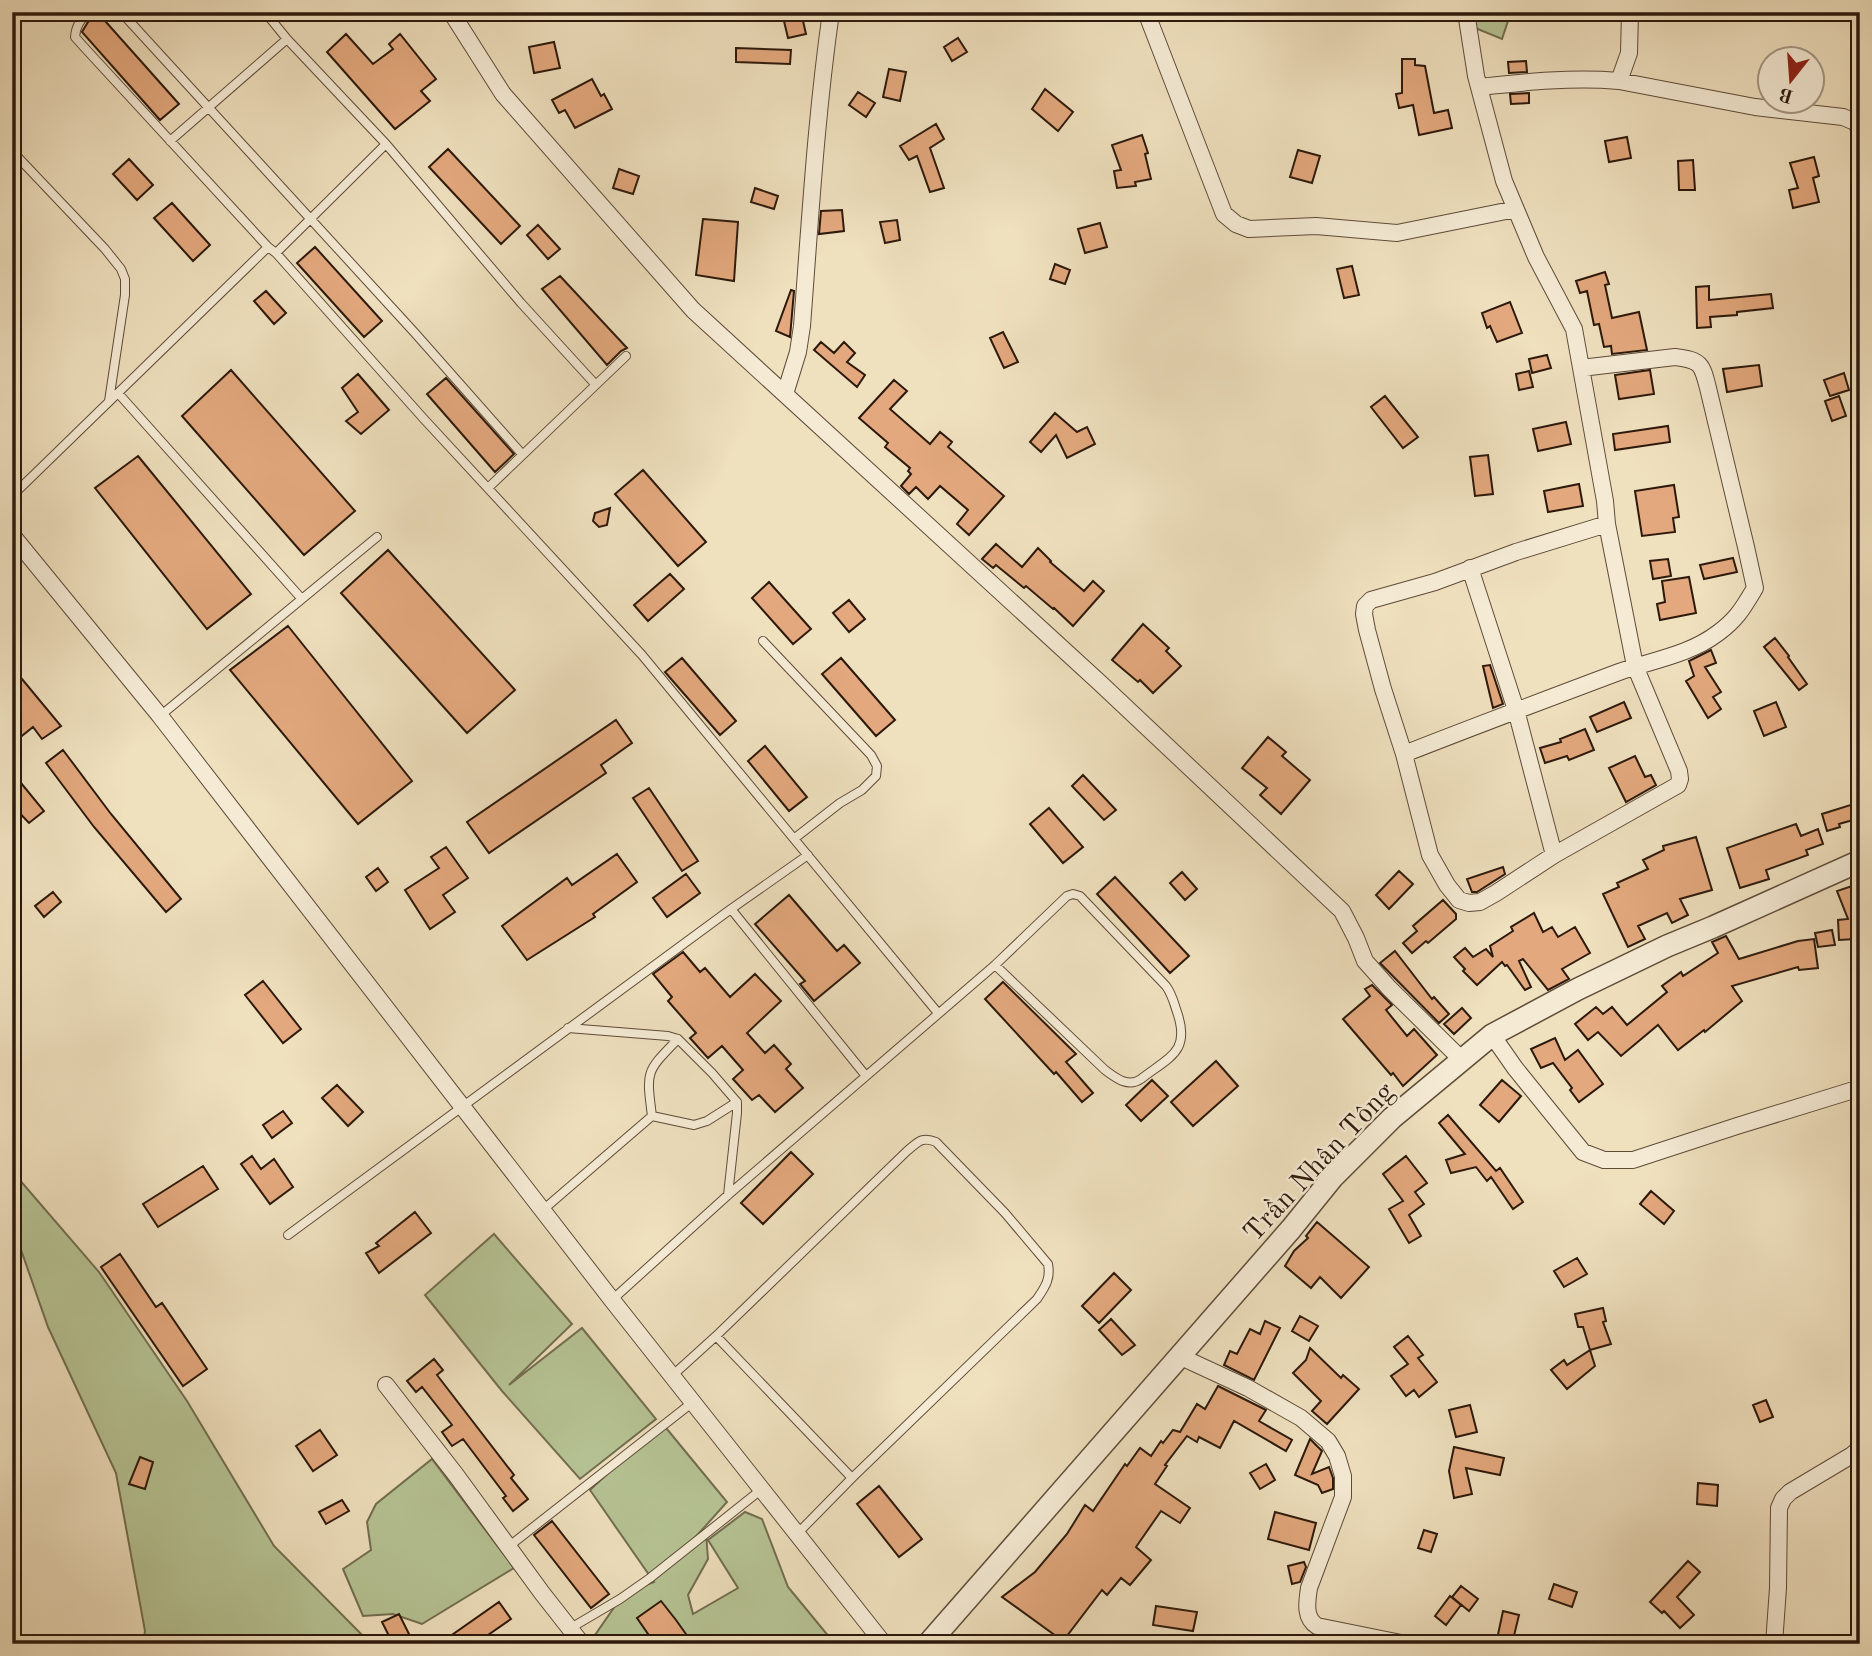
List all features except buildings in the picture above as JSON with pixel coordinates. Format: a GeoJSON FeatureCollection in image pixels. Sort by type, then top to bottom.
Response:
{"type":"FeatureCollection","features":[{"type":"Feature","properties":{"kind":"street"},"geometry":{"type":"LineString","coordinates":[[451,12],[503,94],[693,310],[1100,683],[1342,911],[1365,961],[1462,1060]]}},
{"type":"Feature","properties":{"kind":"street"},"geometry":{"type":"LineString","coordinates":[[785,394],[798,352],[802,326],[814,155],[831,12]]}},
{"type":"Feature","properties":{"kind":"street"},"geometry":{"type":"LineString","coordinates":[[1146,12],[1224,214],[1236,225],[1249,229],[1317,226],[1398,233],[1516,209]]}},
{"type":"Feature","properties":{"kind":"street"},"geometry":{"type":"LineString","coordinates":[[1466,12],[1479,87],[1504,181],[1536,257],[1574,329],[1607,524],[1635,666],[1680,779],[1678,785],[1554,855],[1480,902],[1459,900],[1430,855],[1404,754],[1367,630],[1365,606],[1371,600],[1435,582],[1516,552],[1607,524]]}},
{"type":"Feature","properties":{"kind":"street"},"geometry":{"type":"LineString","coordinates":[[1619,81],[1629,53],[1630,12]]}},
{"type":"Feature","properties":{"kind":"street"},"geometry":{"type":"LineString","coordinates":[[1479,87],[1550,80],[1619,81],[1755,107],[1843,117],[1855,122],[1860,130]]}},
{"type":"Feature","properties":{"kind":"street"},"geometry":{"type":"LineString","coordinates":[[1404,754],[1635,666],[1662,660],[1702,644],[1738,617],[1755,588],[1700,364],[1675,357],[1581,368]]}},
{"type":"Feature","properties":{"kind":"street"},"geometry":{"type":"LineString","coordinates":[[12,534],[160,716],[612,1300],[884,1644]]}},
{"type":"Feature","properties":{"kind":"street"},"geometry":{"type":"LineString","coordinates":[[1470,568],[1516,710],[1554,855]]}},
{"type":"Feature","properties":{"kind":"street","name":"Trần Nhân Tông"},"geometry":{"type":"LineString","coordinates":[[928,1644],[1291,1229],[1333,1177],[1392,1118],[1492,1035],[1667,946],[1860,861]]}},
{"type":"Feature","properties":{"kind":"street"},"geometry":{"type":"LineString","coordinates":[[1492,1035],[1515,1068],[1583,1152],[1604,1160],[1633,1160],[1860,1088]]}},
{"type":"Feature","properties":{"kind":"street"},"geometry":{"type":"LineString","coordinates":[[1179,1356],[1248,1388],[1301,1418],[1328,1441],[1337,1456],[1343,1476],[1343,1497],[1309,1588],[1306,1603],[1308,1615],[1317,1626],[1406,1644]]}},
{"type":"Feature","properties":{"kind":"street"},"geometry":{"type":"LineString","coordinates":[[386,1385],[582,1644]]}},
{"type":"Feature","properties":{"kind":"street"},"geometry":{"type":"LineString","coordinates":[[1774,1644],[1779,1508],[1790,1492],[1860,1448]]}},
{"type":"Feature","properties":{"kind":"lane"},"geometry":{"type":"LineString","coordinates":[[88,12],[78,22],[75,37],[642,655],[939,1013]]}},
{"type":"Feature","properties":{"kind":"lane"},"geometry":{"type":"LineString","coordinates":[[121,12],[522,454]]}},
{"type":"Feature","properties":{"kind":"lane"},"geometry":{"type":"LineString","coordinates":[[265,12],[386,144],[520,303],[595,384]]}},
{"type":"Feature","properties":{"kind":"lane"},"geometry":{"type":"LineString","coordinates":[[170,141],[287,39]]}},
{"type":"Feature","properties":{"kind":"lane"},"geometry":{"type":"LineString","coordinates":[[276,253],[386,144]]}},
{"type":"Feature","properties":{"kind":"lane"},"geometry":{"type":"LineString","coordinates":[[12,150],[105,249],[121,269],[125,279],[109,402]]}},
{"type":"Feature","properties":{"kind":"lane"},"geometry":{"type":"LineString","coordinates":[[12,496],[268,247]]}},
{"type":"Feature","properties":{"kind":"lane"},"geometry":{"type":"LineString","coordinates":[[488,488],[626,356]]}},
{"type":"Feature","properties":{"kind":"lane"},"geometry":{"type":"LineString","coordinates":[[118,393],[301,598]]}},
{"type":"Feature","properties":{"kind":"lane"},"geometry":{"type":"LineString","coordinates":[[160,716],[377,537]]}},
{"type":"Feature","properties":{"kind":"lane"},"geometry":{"type":"LineString","coordinates":[[763,641],[871,755],[877,766],[876,776],[862,790],[840,803],[795,838]]}},
{"type":"Feature","properties":{"kind":"lane"},"geometry":{"type":"LineString","coordinates":[[288,1235],[808,855]]}},
{"type":"Feature","properties":{"kind":"lane"},"geometry":{"type":"LineString","coordinates":[[612,1300],[728,1195],[995,965],[1067,896],[1080,896],[1171,993],[1182,1027],[1182,1039],[1177,1051],[1135,1083],[1116,1078],[995,965]]}},
{"type":"Feature","properties":{"kind":"lane"},"geometry":{"type":"LineString","coordinates":[[731,909],[866,1076]]}},
{"type":"Feature","properties":{"kind":"lane"},"geometry":{"type":"LineString","coordinates":[[568,1028],[678,1039],[737,1102],[728,1195]]}},
{"type":"Feature","properties":{"kind":"lane"},"geometry":{"type":"LineString","coordinates":[[652,1116],[648,1084],[650,1071],[678,1039]]}},
{"type":"Feature","properties":{"kind":"lane"},"geometry":{"type":"LineString","coordinates":[[652,1116],[694,1125],[707,1121],[737,1102]]}},
{"type":"Feature","properties":{"kind":"lane"},"geometry":{"type":"LineString","coordinates":[[544,1209],[652,1116]]}},
{"type":"Feature","properties":{"kind":"lane"},"geometry":{"type":"LineString","coordinates":[[673,1375],[920,1140],[936,1142],[1005,1213],[1048,1264],[1048,1283],[1037,1300],[797,1533]]}},
{"type":"Feature","properties":{"kind":"lane"},"geometry":{"type":"LineString","coordinates":[[716,1336],[852,1478]]}},
{"type":"Feature","properties":{"kind":"lane"},"geometry":{"type":"LineString","coordinates":[[508,1547],[693,1402]]}},
{"type":"Feature","properties":{"kind":"lane"},"geometry":{"type":"LineString","coordinates":[[569,1629],[650,1578],[762,1489]]}},
{"type":"Feature","properties":{"kind":"green space"},"geometry":{"type":"Polygon","coordinates":[[[1436,12],[1511,12],[1502,39],[1436,12]]]}},
{"type":"Feature","properties":{"kind":"green space"},"geometry":{"type":"Polygon","coordinates":[[[12,1171],[99,1272],[187,1401],[274,1546],[371,1644],[143,1644],[145,1631],[116,1473],[48,1327],[12,1224],[12,1171]]]}},
{"type":"Feature","properties":{"kind":"green space"},"geometry":{"type":"Polygon","coordinates":[[[494,1234],[572,1324],[509,1385],[582,1328],[656,1419],[580,1479],[502,1391],[425,1295],[494,1234]]]}},
{"type":"Feature","properties":{"kind":"green space"},"geometry":{"type":"Polygon","coordinates":[[[662,1423],[727,1502],[665,1571],[706,1533],[708,1559],[688,1595],[693,1614],[738,1588],[708,1540],[745,1512],[762,1519],[788,1587],[835,1644],[599,1644],[593,1638],[624,1593],[654,1582],[590,1490],[662,1423]]]}},
{"type":"Feature","properties":{"kind":"green space"},"geometry":{"type":"Polygon","coordinates":[[[432,1459],[514,1568],[422,1624],[393,1614],[363,1616],[343,1569],[371,1550],[367,1522],[376,1504],[432,1459]]]}}]}
